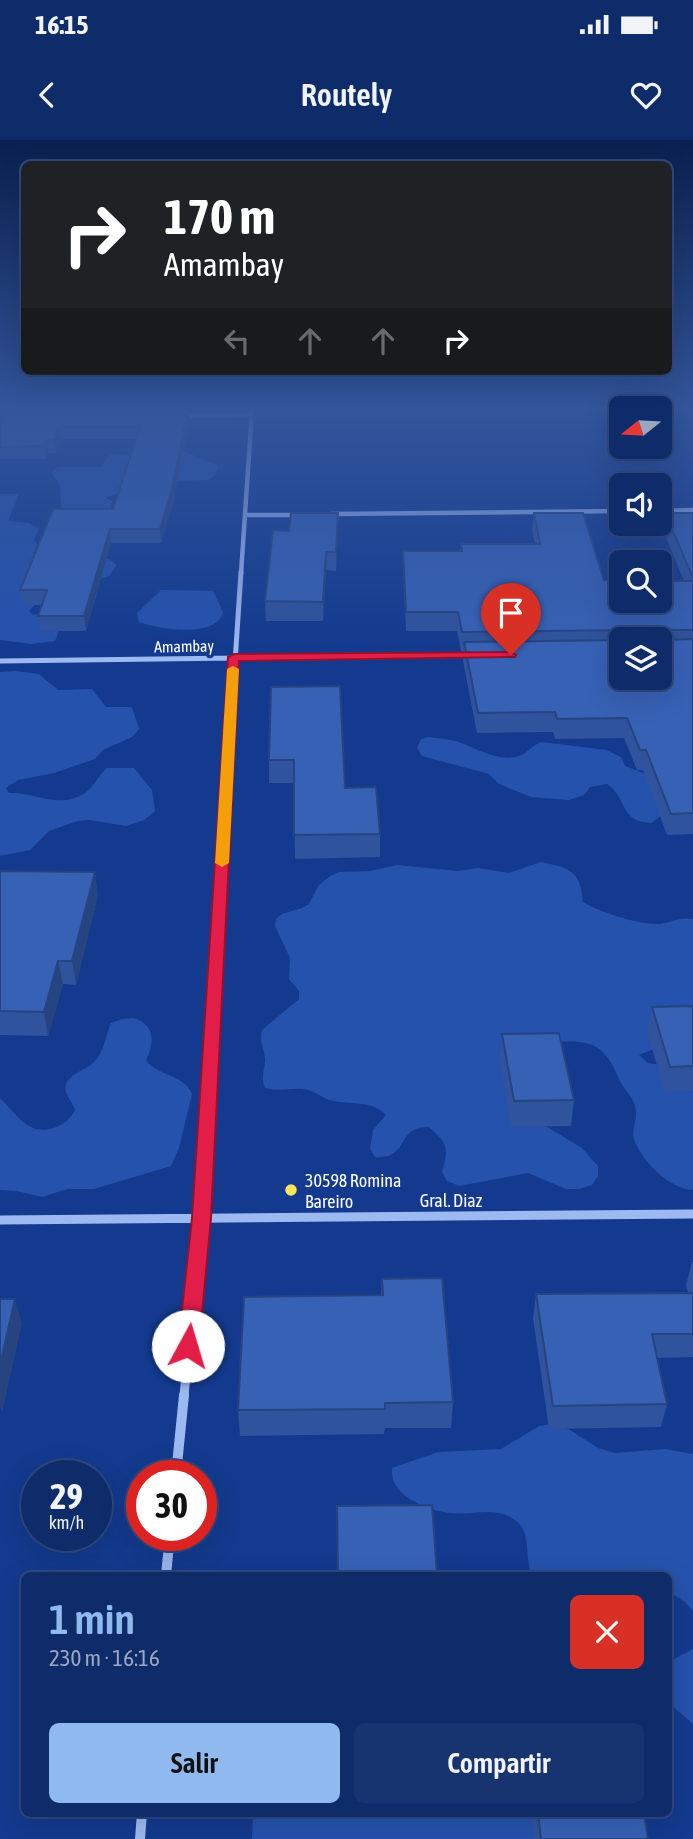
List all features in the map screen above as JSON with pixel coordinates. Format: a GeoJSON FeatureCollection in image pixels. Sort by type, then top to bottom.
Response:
{"type":"FeatureCollection","features":[{"type":"Feature","properties":{"kind":"street"},"geometry":{"type":"LineString","coordinates":[[177,1460],[201,1218],[234,657],[247,489]]}},
{"type":"Feature","properties":{"kind":"street"},"geometry":{"type":"LineString","coordinates":[[672,510],[693,510]]}},
{"type":"Feature","properties":{"kind":"street"},"geometry":{"type":"LineString","coordinates":[[330,514],[609,511]]}},
{"type":"Feature","properties":{"kind":"street"},"geometry":{"type":"LineString","coordinates":[[246,515],[302,514]]}},
{"type":"Feature","properties":{"kind":"street","name":"Amambay"},"geometry":{"type":"LineString","coordinates":[[0,661],[483,655]]}},
{"type":"Feature","properties":{"kind":"street","name":"Gral. Diaz"},"geometry":{"type":"LineString","coordinates":[[0,1220],[693,1214]]}},
{"type":"Feature","properties":{"kind":"street"},"geometry":{"type":"LineString","coordinates":[[166,1572],[168,1551]]}},
{"type":"Feature","properties":{"kind":"street"},"geometry":{"type":"LineString","coordinates":[[140,1839],[142,1817]]}},
{"type":"Feature","properties":{"kind":"shaded area"},"geometry":{"type":"Polygon","coordinates":[[[60,489],[140,489],[106,498],[112,501],[111,509],[61,509],[60,489]]]}},
{"type":"Feature","properties":{"kind":"shaded area"},"geometry":{"type":"Polygon","coordinates":[[[0,494],[19,494],[8,521],[29,523],[39,529],[34,540],[38,545],[33,553],[88,554],[108,559],[117,565],[109,576],[37,602],[29,611],[32,614],[64,618],[55,641],[31,644],[0,640],[0,494]]]}},
{"type":"Feature","properties":{"kind":"shaded area"},"geometry":{"type":"Polygon","coordinates":[[[161,590],[213,591],[223,612],[210,626],[199,629],[172,629],[139,622],[137,613],[161,590]]]}},
{"type":"Feature","properties":{"kind":"shaded area"},"geometry":{"type":"Polygon","coordinates":[[[0,672],[39,674],[58,690],[92,689],[106,707],[132,707],[139,729],[132,737],[103,750],[95,759],[54,773],[18,780],[6,788],[9,793],[66,800],[85,793],[107,768],[134,768],[152,790],[155,811],[144,820],[126,826],[89,820],[78,821],[49,831],[30,850],[0,856],[0,672]]]}},
{"type":"Feature","properties":{"kind":"shaded area"},"geometry":{"type":"Polygon","coordinates":[[[428,737],[456,741],[486,753],[511,758],[542,742],[606,750],[621,757],[625,766],[649,775],[662,815],[651,823],[641,822],[629,814],[607,784],[590,787],[584,795],[569,800],[531,797],[499,784],[489,774],[422,756],[417,748],[421,739],[428,737]]]}},
{"type":"Feature","properties":{"kind":"shaded area"},"geometry":{"type":"Polygon","coordinates":[[[541,862],[572,872],[582,891],[583,902],[607,913],[654,924],[693,919],[693,1015],[668,1043],[639,1055],[648,1063],[673,1067],[693,1080],[693,1190],[675,1185],[666,1179],[643,1156],[633,1136],[636,1115],[634,1103],[608,1057],[586,1043],[552,1042],[539,1122],[582,1148],[598,1166],[598,1176],[592,1185],[579,1189],[566,1189],[528,1173],[459,1186],[447,1181],[442,1172],[446,1157],[445,1146],[429,1127],[411,1132],[399,1149],[386,1157],[375,1157],[370,1149],[373,1130],[386,1115],[380,1110],[368,1105],[330,1100],[307,1090],[265,1088],[262,1030],[299,999],[299,991],[289,979],[290,958],[275,926],[276,919],[282,914],[309,904],[318,886],[339,872],[370,871],[397,865],[458,871],[478,868],[509,873],[541,862]]]}},
{"type":"Feature","properties":{"kind":"shaded area"},"geometry":{"type":"Polygon","coordinates":[[[134,1018],[146,1025],[151,1035],[151,1047],[146,1060],[156,1069],[182,1082],[192,1094],[179,1148],[171,1166],[94,1189],[67,1189],[42,1197],[0,1190],[0,1098],[30,1127],[45,1130],[61,1125],[75,1110],[66,1092],[68,1081],[96,1060],[111,1023],[134,1018]]]}},
{"type":"Feature","properties":{"kind":"shaded area"},"geometry":{"type":"Polygon","coordinates":[[[553,1424],[570,1430],[598,1448],[615,1453],[665,1449],[693,1454],[693,1611],[672,1594],[672,1572],[532,1572],[524,1531],[515,1520],[500,1513],[459,1514],[436,1510],[411,1500],[394,1482],[392,1468],[438,1452],[501,1449],[539,1426],[553,1424]]]}},
{"type":"Feature","properties":{"kind":"shaded area"},"geometry":{"type":"Polygon","coordinates":[[[693,1649],[693,1724],[672,1706],[672,1660],[693,1649]]]}},
{"type":"Feature","properties":{"kind":"shaded area"},"geometry":{"type":"Polygon","coordinates":[[[253,1817],[536,1817],[555,1839],[252,1839],[253,1817]]]}},
{"type":"Feature","properties":{"kind":"building"},"geometry":{"type":"Polygon","coordinates":[[[119,489],[172,489],[160,529],[110,529],[84,616],[38,616],[47,590],[20,590],[53,509],[113,509],[119,489]]]}},
{"type":"Feature","properties":{"kind":"building"},"geometry":{"type":"Polygon","coordinates":[[[291,513],[338,513],[336,552],[326,552],[323,602],[265,601],[273,530],[289,531],[291,513]]]}},
{"type":"Feature","properties":{"kind":"building"},"geometry":{"type":"Polygon","coordinates":[[[534,513],[583,513],[604,580],[609,580],[609,613],[672,613],[672,581],[693,581],[693,630],[672,630],[672,627],[609,627],[609,630],[462,632],[458,612],[406,612],[403,551],[462,551],[461,544],[540,544],[534,513]]]}},
{"type":"Feature","properties":{"kind":"building"},"geometry":{"type":"Polygon","coordinates":[[[672,513],[693,513],[693,578],[672,529],[672,513]]]}},
{"type":"Feature","properties":{"kind":"building"},"geometry":{"type":"Polygon","coordinates":[[[693,639],[693,813],[671,814],[646,750],[640,750],[627,718],[557,719],[555,712],[478,713],[464,642],[609,640],[609,690],[672,690],[672,640],[693,639]]]}},
{"type":"Feature","properties":{"kind":"building"},"geometry":{"type":"Polygon","coordinates":[[[340,686],[345,788],[376,787],[380,834],[294,835],[294,760],[269,760],[271,687],[340,686]]]}},
{"type":"Feature","properties":{"kind":"building"},"geometry":{"type":"Polygon","coordinates":[[[0,871],[95,872],[72,961],[58,961],[44,1012],[0,1011],[0,871]]]}},
{"type":"Feature","properties":{"kind":"building"},"geometry":{"type":"Polygon","coordinates":[[[693,1006],[693,1066],[670,1067],[652,1007],[693,1006]]]}},
{"type":"Feature","properties":{"kind":"building"},"geometry":{"type":"Polygon","coordinates":[[[559,1033],[574,1100],[514,1101],[502,1034],[559,1033]]]}},
{"type":"Feature","properties":{"kind":"building"},"geometry":{"type":"Polygon","coordinates":[[[442,1278],[453,1402],[385,1403],[385,1409],[238,1410],[244,1297],[383,1295],[382,1279],[442,1278]]]}},
{"type":"Feature","properties":{"kind":"building"},"geometry":{"type":"Polygon","coordinates":[[[693,1293],[693,1334],[652,1334],[667,1404],[553,1406],[536,1294],[693,1293]]]}},
{"type":"Feature","properties":{"kind":"building"},"geometry":{"type":"Polygon","coordinates":[[[0,1299],[15,1299],[0,1365],[0,1299]]]}},
{"type":"Feature","properties":{"kind":"building"},"geometry":{"type":"Polygon","coordinates":[[[432,1505],[437,1572],[338,1572],[337,1506],[432,1505]]]}},
{"type":"Feature","properties":{"kind":"building"},"geometry":{"type":"Polygon","coordinates":[[[538,1817],[645,1817],[648,1839],[541,1839],[538,1817]]]}},
{"type":"Feature","properties":{"kind":"slow traffic"},"geometry":{"type":"LineString","coordinates":[[222,863],[233,669]]}},
{"type":"Feature","properties":{"kind":"place","name":"30598 Romina Bareiro"},"geometry":{"type":"Point","coordinates":[291,1190]}},
{"type":"Feature","properties":{"kind":"route"},"geometry":{"type":"LineString","coordinates":[[188,1346],[201,1218],[234,657],[511,655]]}}]}
